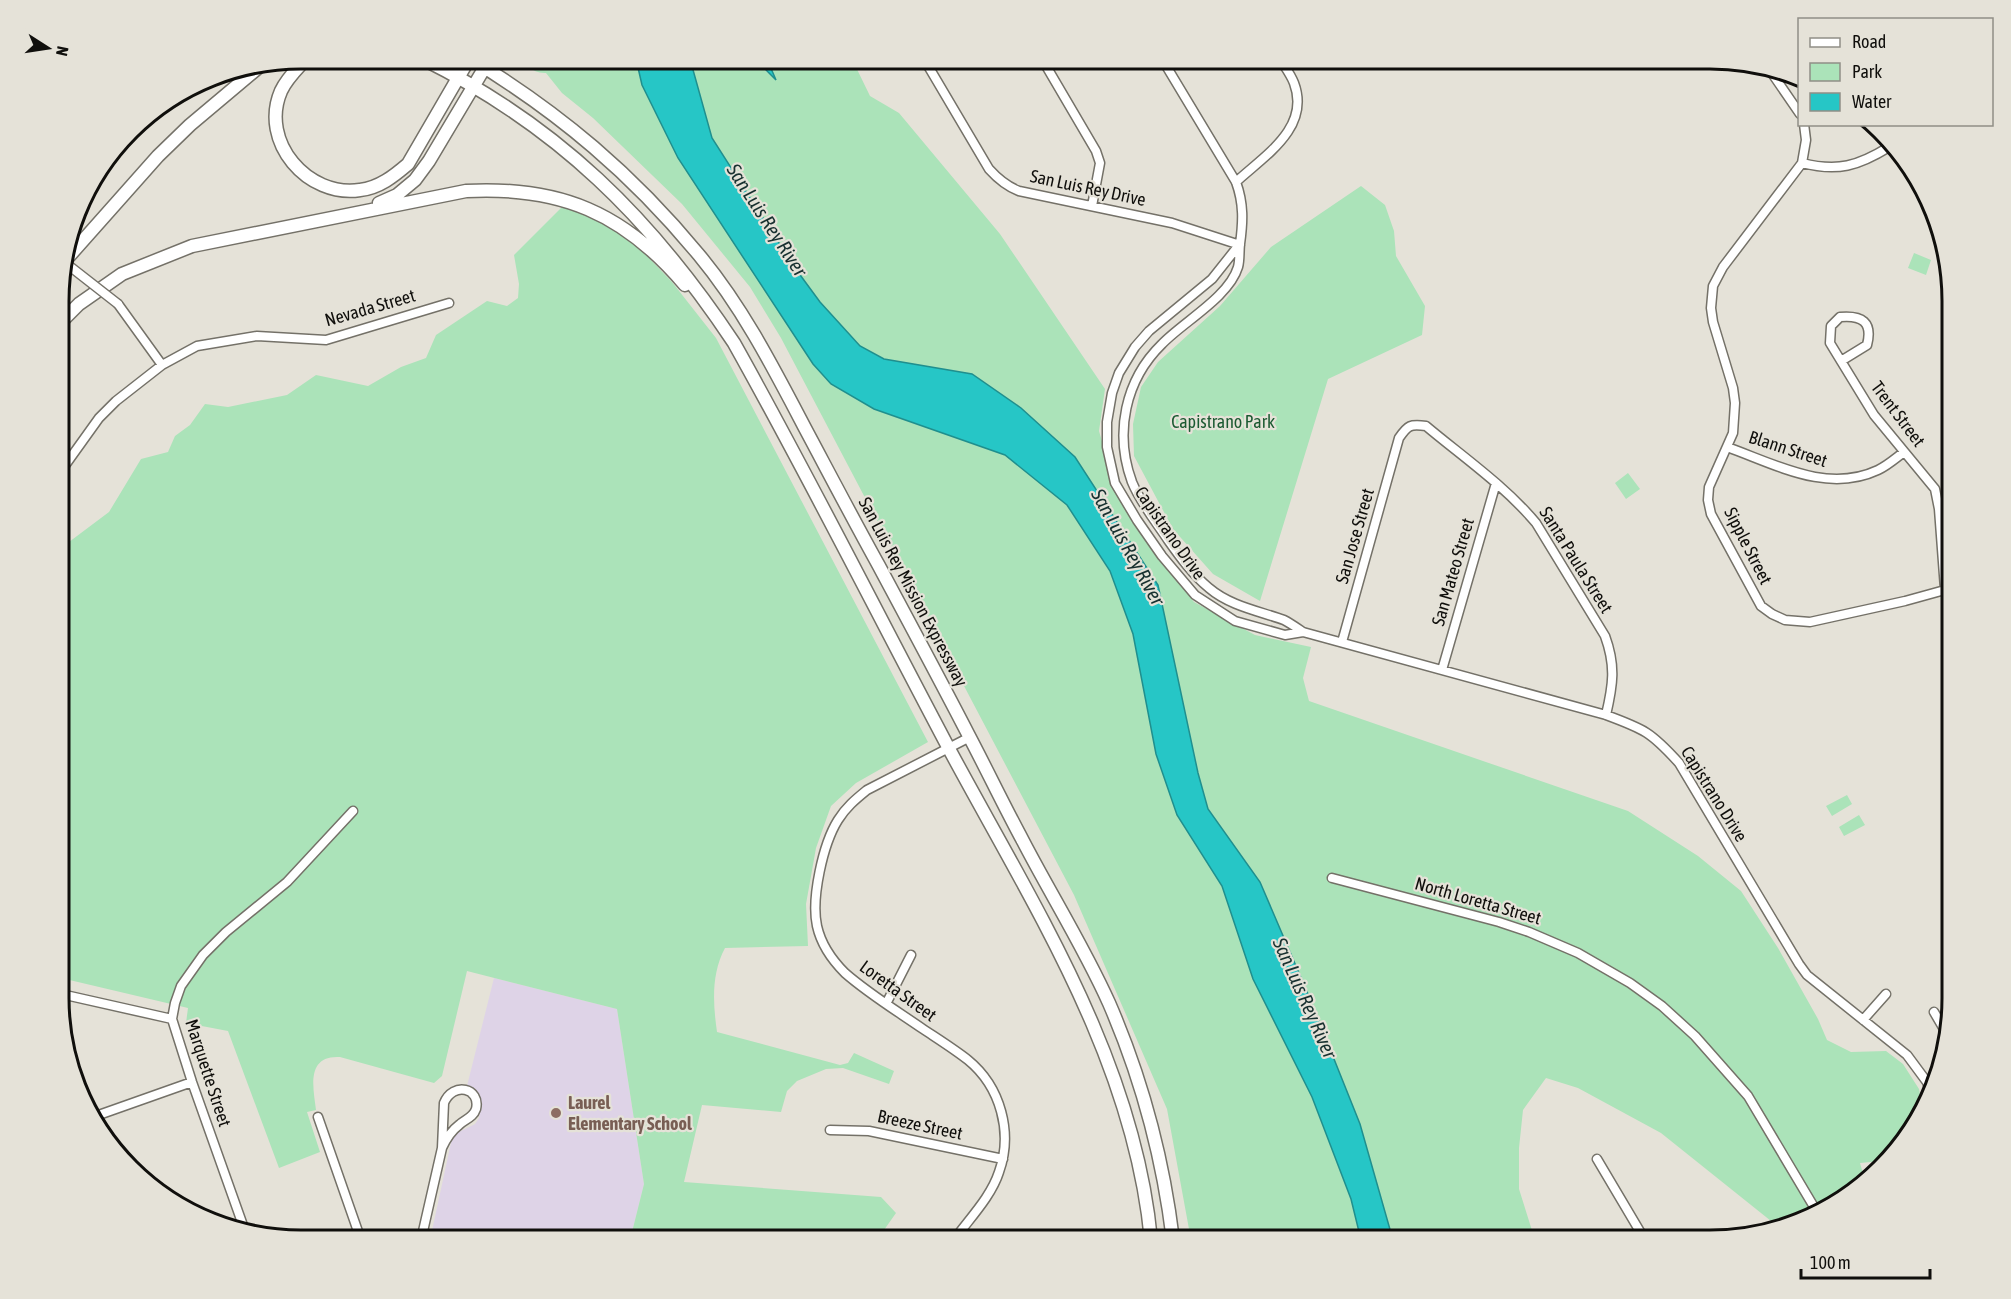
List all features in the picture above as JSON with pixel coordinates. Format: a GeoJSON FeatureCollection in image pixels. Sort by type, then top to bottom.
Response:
{"type":"FeatureCollection","features":[{"type":"Feature","properties":{"kind":"highway"},"geometry":{"type":"LineString","coordinates":[[297,69],[280,93],[277,119],[280,143],[291,161],[309,178],[340,190],[363,190],[379,184],[393,177],[408,164],[463,69]]}},
{"type":"Feature","properties":{"kind":"highway"},"geometry":{"type":"LineString","coordinates":[[445,69],[475,85],[540,129],[586,166],[643,223],[690,279],[734,343],[1067,967],[1098,1034],[1129,1123],[1145,1192],[1150,1230]]}},
{"type":"Feature","properties":{"kind":"highway"},"geometry":{"type":"LineString","coordinates":[[69,314],[79,304],[122,274],[192,246],[375,206],[397,195],[415,180],[429,161],[484,69]]}},
{"type":"Feature","properties":{"kind":"highway","name":"San Luis Rey Mission Expressway"},"geometry":{"type":"LineString","coordinates":[[488,69],[548,109],[592,144],[660,210],[714,275],[768,358],[1108,1001],[1133,1064],[1154,1132],[1172,1230]]}},
{"type":"Feature","properties":{"kind":"highway"},"geometry":{"type":"LineString","coordinates":[[75,249],[158,156],[190,125],[250,75]]}},
{"type":"Feature","properties":{"kind":"highway"},"geometry":{"type":"LineString","coordinates":[[320,219],[466,192],[519,191],[562,199],[596,212],[644,243],[680,279],[734,343]]}},
{"type":"Feature","properties":{"kind":"street","name":"San Luis Rey Drive"},"geometry":{"type":"LineString","coordinates":[[930,69],[989,169],[998,179],[1020,191],[1172,223],[1240,245]]}},
{"type":"Feature","properties":{"kind":"street"},"geometry":{"type":"LineString","coordinates":[[1048,69],[1096,151],[1100,163],[1092,206]]}},
{"type":"Feature","properties":{"kind":"street","name":"Capistrano Drive"},"geometry":{"type":"LineString","coordinates":[[1169,69],[1236,182],[1243,211],[1238,267],[1230,281],[1221,293],[1162,343],[1148,358],[1127,401],[1122,429],[1132,482],[1153,519],[1179,556],[1210,589],[1249,610],[1285,621],[1303,632],[1606,715],[1641,727],[1657,738],[1679,763],[1799,964],[1808,975],[1907,1055],[1926,1081]]}},
{"type":"Feature","properties":{"kind":"street"},"geometry":{"type":"LineString","coordinates":[[1236,182],[1289,133],[1299,102],[1294,81],[1287,69]]}},
{"type":"Feature","properties":{"kind":"street"},"geometry":{"type":"LineString","coordinates":[[1776,79],[1798,111]]}},
{"type":"Feature","properties":{"kind":"street"},"geometry":{"type":"LineString","coordinates":[[1804,126],[1806,140],[1803,163],[1824,169],[1848,167],[1885,149]]}},
{"type":"Feature","properties":{"kind":"street","name":"Sipple Street"},"geometry":{"type":"LineString","coordinates":[[1803,163],[1723,267],[1713,286],[1711,308],[1713,322],[1733,388],[1735,403],[1732,433],[1709,487],[1711,514],[1761,606],[1785,620],[1810,622],[1942,591]]}},
{"type":"Feature","properties":{"kind":"street","name":"Capistrano Drive"},"geometry":{"type":"LineString","coordinates":[[1240,245],[1212,279],[1149,331],[1135,347],[1119,373],[1112,393],[1107,422],[1107,447],[1115,483],[1162,556],[1195,595],[1235,621],[1284,634],[1303,632]]}},
{"type":"Feature","properties":{"kind":"street"},"geometry":{"type":"LineString","coordinates":[[71,268],[118,304],[162,365]]}},
{"type":"Feature","properties":{"kind":"street","name":"Nevada Street"},"geometry":{"type":"LineString","coordinates":[[69,460],[99,418],[116,401],[162,365],[197,346],[257,336],[326,340],[450,303]]}},
{"type":"Feature","properties":{"kind":"street","name":"Trent Street"},"geometry":{"type":"LineString","coordinates":[[1841,361],[1867,345],[1870,332],[1866,322],[1854,315],[1840,317],[1831,326],[1830,343],[1841,361],[1874,415],[1935,489],[1942,536]]}},
{"type":"Feature","properties":{"kind":"street","name":"Santa Paula Street"},"geometry":{"type":"LineString","coordinates":[[1399,438],[1407,427],[1426,426],[1496,483],[1525,509],[1536,523],[1605,636],[1611,652],[1614,671],[1606,715]]}},
{"type":"Feature","properties":{"kind":"street","name":"San Jose Street"},"geometry":{"type":"LineString","coordinates":[[1342,642],[1399,438]]}},
{"type":"Feature","properties":{"kind":"street","name":"Blann Street"},"geometry":{"type":"LineString","coordinates":[[1727,447],[1815,479],[1831,480],[1861,477],[1879,470],[1904,452]]}},
{"type":"Feature","properties":{"kind":"street","name":"San Mateo Street"},"geometry":{"type":"LineString","coordinates":[[1442,670],[1496,483]]}},
{"type":"Feature","properties":{"kind":"street","name":"Loretta Street"},"geometry":{"type":"LineString","coordinates":[[961,1230],[993,1187],[1003,1159],[1004,1120],[992,1088],[969,1061],[886,1004],[834,963],[822,942],[815,914],[816,895],[831,833],[837,821],[855,799],[867,790],[970,737]]}},
{"type":"Feature","properties":{"kind":"street","name":"Marquette Street"},"geometry":{"type":"LineString","coordinates":[[242,1222],[172,1019],[181,986],[203,954],[287,882],[353,811]]}},
{"type":"Feature","properties":{"kind":"street","name":"North Loretta Street"},"geometry":{"type":"LineString","coordinates":[[1332,878],[1529,932],[1578,952],[1630,983],[1662,1006],[1695,1036],[1748,1096],[1813,1205]]}},
{"type":"Feature","properties":{"kind":"street"},"geometry":{"type":"LineString","coordinates":[[886,1004],[910,955]]}},
{"type":"Feature","properties":{"kind":"street"},"geometry":{"type":"LineString","coordinates":[[1863,1020],[1886,994]]}},
{"type":"Feature","properties":{"kind":"street"},"geometry":{"type":"LineString","coordinates":[[69,996],[172,1019]]}},
{"type":"Feature","properties":{"kind":"street"},"geometry":{"type":"LineString","coordinates":[[1934,1012],[1941,1024]]}},
{"type":"Feature","properties":{"kind":"street"},"geometry":{"type":"LineString","coordinates":[[100,1114],[192,1082]]}},
{"type":"Feature","properties":{"kind":"street"},"geometry":{"type":"LineString","coordinates":[[423,1230],[442,1148],[444,1104],[453,1090],[469,1091],[475,1098],[475,1112],[448,1136],[442,1148]]}},
{"type":"Feature","properties":{"kind":"street"},"geometry":{"type":"LineString","coordinates":[[318,1117],[358,1230]]}},
{"type":"Feature","properties":{"kind":"street","name":"Breeze Street"},"geometry":{"type":"LineString","coordinates":[[830,1130],[869,1131],[1003,1159]]}},
{"type":"Feature","properties":{"kind":"street"},"geometry":{"type":"LineString","coordinates":[[1597,1159],[1639,1230]]}},
{"type":"Feature","properties":{"kind":"shaded area","name":"Laurel Elementary School"},"geometry":{"type":"Polygon","coordinates":[[[494,978],[617,1009],[644,1184],[632,1230],[432,1230],[452,1138],[455,1134],[475,1124],[479,1118],[481,1108],[479,1101],[466,1090],[494,978]]]}},
{"type":"Feature","properties":{"kind":"green space"},"geometry":{"type":"Polygon","coordinates":[[[532,69],[638,69],[642,85],[678,158],[813,364],[831,384],[874,409],[1005,455],[1067,505],[1110,572],[1133,634],[1156,754],[1177,815],[1222,886],[1253,979],[1312,1097],[1351,1199],[1359,1230],[1189,1230],[1167,1109],[1074,895],[781,338],[750,287],[682,204],[593,118],[562,93],[546,73],[532,69]]]}},
{"type":"Feature","properties":{"kind":"green space"},"geometry":{"type":"Polygon","coordinates":[[[693,69],[764,69],[775,79],[771,69],[857,69],[870,96],[899,113],[1000,234],[1105,389],[1099,431],[1117,493],[1152,549],[1194,602],[1255,635],[1311,647],[1303,678],[1309,701],[1628,811],[1698,856],[1741,891],[1778,948],[1818,1019],[1827,1040],[1851,1052],[1886,1051],[1903,1064],[1919,1089],[1920,1095],[1911,1114],[1884,1151],[1874,1162],[1860,1163],[1863,1172],[1839,1191],[1799,1212],[1772,1222],[1661,1133],[1578,1088],[1546,1078],[1523,1110],[1519,1148],[1519,1189],[1532,1230],[1390,1230],[1360,1124],[1260,882],[1208,809],[1198,773],[1158,585],[1075,457],[1021,408],[972,374],[884,359],[860,346],[820,302],[795,268],[712,138],[693,69]]]}},
{"type":"Feature","properties":{"kind":"green space","name":"Capistrano Park"},"geometry":{"type":"Polygon","coordinates":[[[1361,186],[1385,205],[1394,231],[1396,256],[1425,306],[1422,335],[1328,379],[1260,601],[1213,574],[1173,529],[1134,456],[1133,424],[1141,387],[1158,362],[1220,306],[1271,247],[1361,186]]]}},
{"type":"Feature","properties":{"kind":"green space"},"geometry":{"type":"Polygon","coordinates":[[[564,205],[583,212],[627,235],[672,282],[716,338],[928,742],[856,783],[831,806],[816,848],[806,904],[808,946],[725,948],[715,979],[717,1032],[840,1065],[848,1063],[854,1053],[894,1071],[889,1084],[843,1068],[826,1069],[797,1081],[787,1091],[781,1112],[702,1105],[684,1182],[881,1197],[896,1213],[884,1230],[632,1230],[644,1184],[617,1009],[467,971],[442,1076],[434,1083],[340,1057],[321,1061],[314,1074],[313,1083],[316,1110],[307,1112],[320,1152],[279,1168],[228,1031],[186,1023],[188,1008],[69,980],[69,542],[109,512],[141,459],[168,452],[175,436],[190,425],[205,404],[228,407],[287,395],[316,375],[368,386],[401,367],[426,358],[436,335],[487,301],[507,306],[518,298],[519,284],[514,255],[564,205]]]}},
{"type":"Feature","properties":{"kind":"green space"},"geometry":{"type":"Polygon","coordinates":[[[1914,253],[1931,260],[1926,275],[1908,268],[1914,253]]]}},
{"type":"Feature","properties":{"kind":"green space"},"geometry":{"type":"Polygon","coordinates":[[[1628,473],[1640,489],[1626,499],[1615,483],[1628,473]]]}},
{"type":"Feature","properties":{"kind":"green space"},"geometry":{"type":"Polygon","coordinates":[[[1847,795],[1852,804],[1832,816],[1826,806],[1847,795]]]}},
{"type":"Feature","properties":{"kind":"green space"},"geometry":{"type":"Polygon","coordinates":[[[1859,815],[1865,825],[1844,836],[1839,827],[1859,815]]]}},
{"type":"Feature","properties":{"kind":"water","name":"San Luis Rey River"},"geometry":{"type":"Polygon","coordinates":[[[638,69],[693,69],[712,138],[795,268],[820,302],[860,346],[884,359],[972,374],[1021,408],[1075,457],[1158,585],[1198,773],[1208,809],[1260,882],[1360,1124],[1390,1230],[1359,1230],[1351,1199],[1312,1097],[1253,979],[1222,886],[1177,815],[1156,754],[1133,634],[1110,571],[1067,505],[1005,455],[874,409],[831,384],[813,364],[678,158],[642,85],[638,69]]]}},
{"type":"Feature","properties":{"kind":"water"},"geometry":{"type":"Polygon","coordinates":[[[765,69],[771,69],[776,80],[765,69]]]}},
{"type":"Feature","properties":{"kind":"place","name":"Laurel Elementary School"},"geometry":{"type":"Point","coordinates":[556,1113]}}]}
